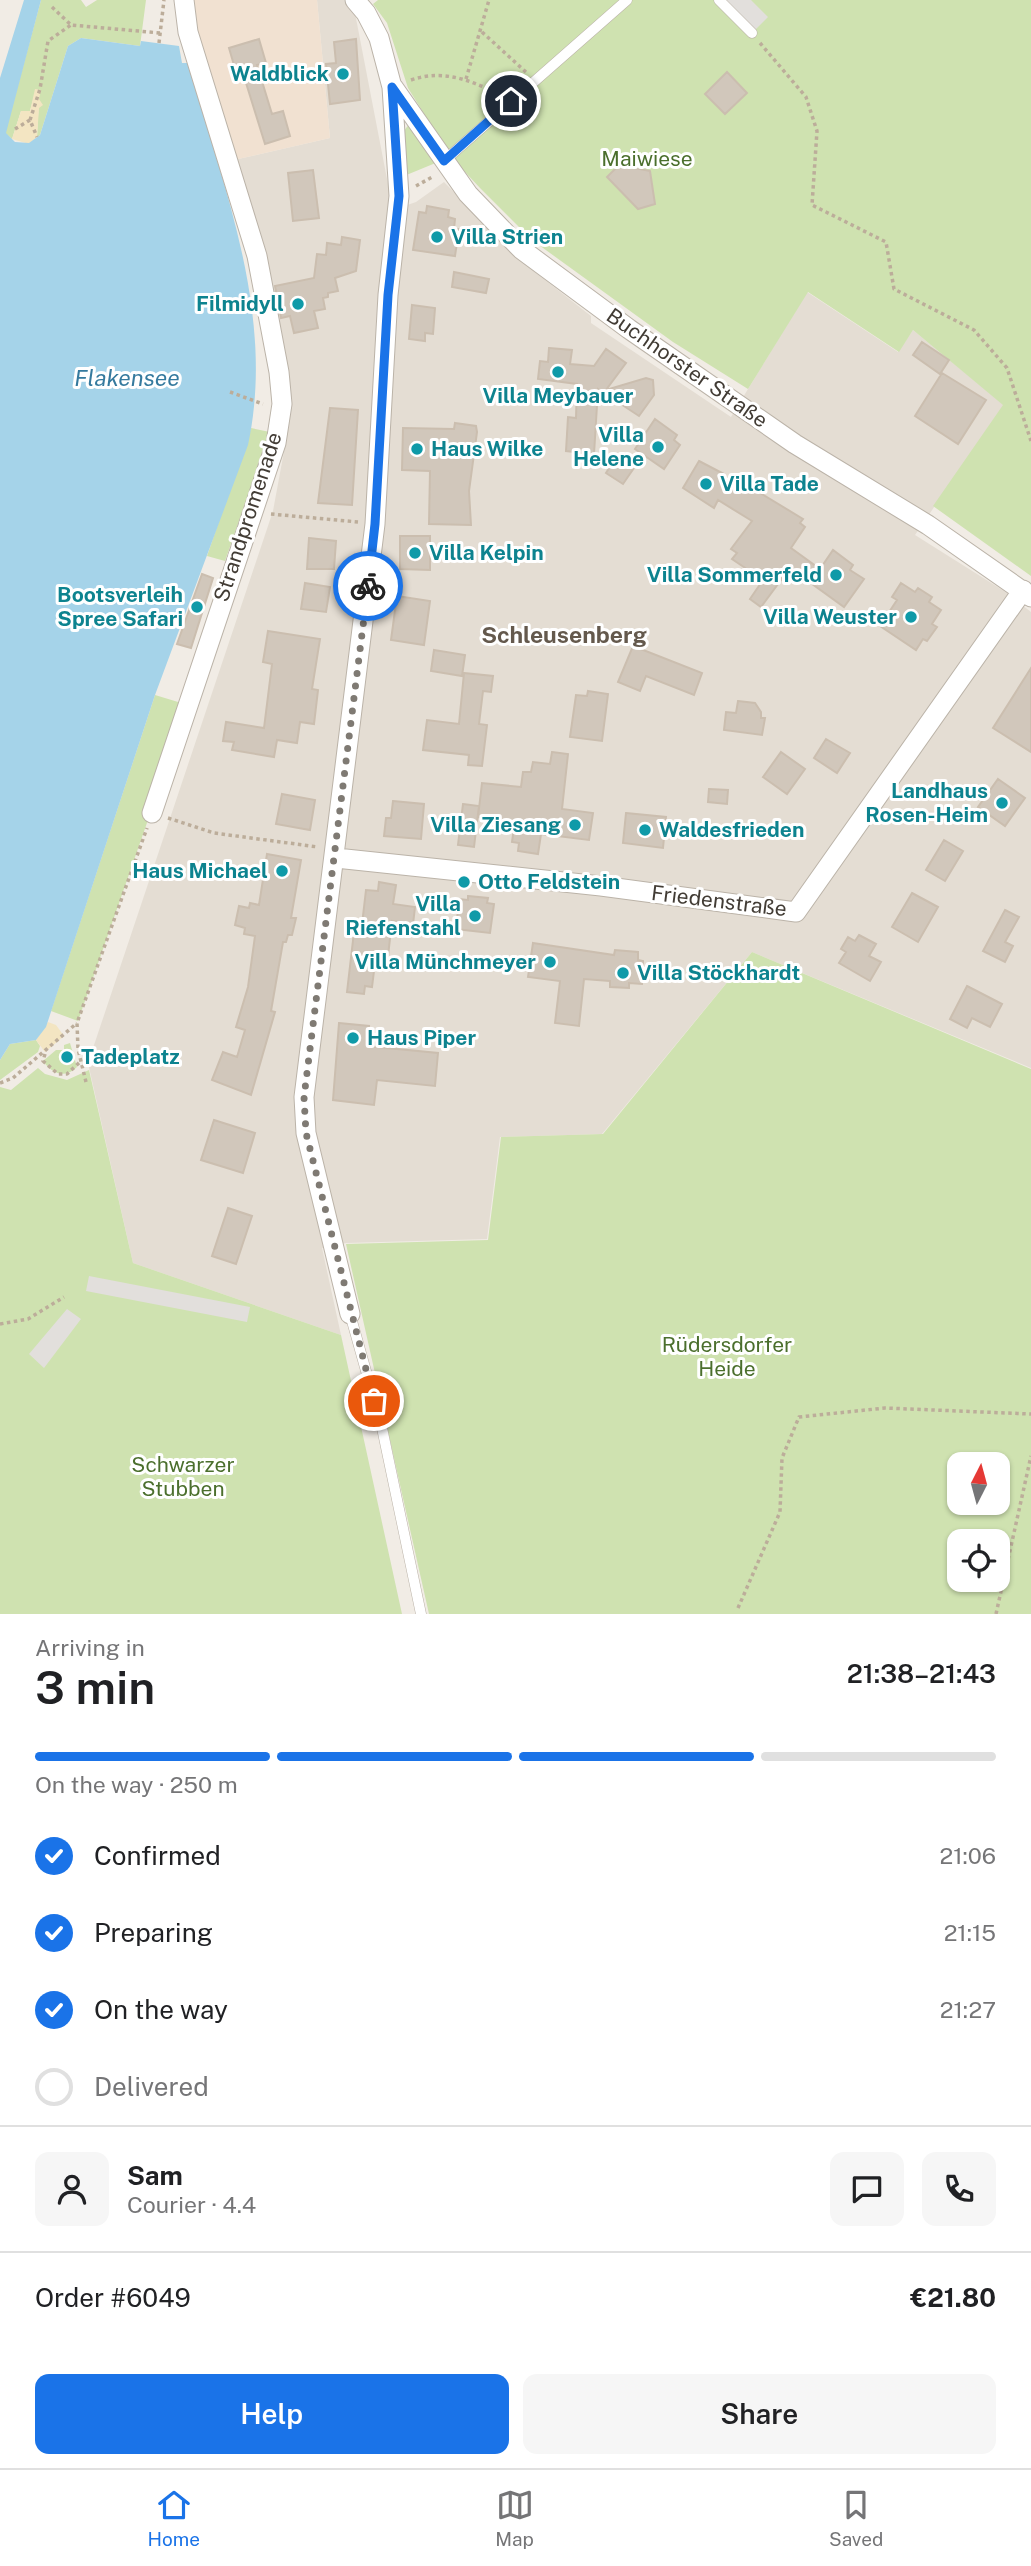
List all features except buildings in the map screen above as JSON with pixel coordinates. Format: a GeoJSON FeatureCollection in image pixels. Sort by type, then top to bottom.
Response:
{"type":"FeatureCollection","features":[{"type":"Feature","properties":{"kind":"street","name":"Strandpromenade"},"geometry":{"type":"LineString","coordinates":[[152,813],[276,443],[282,404],[257,256],[188,32],[184,0]]}},
{"type":"Feature","properties":{"kind":"street"},"geometry":{"type":"LineString","coordinates":[[350,1314],[306,1133],[304,1097],[337,854],[375,524],[388,295],[399,196],[392,87],[379,38],[366,13],[355,0]]}},
{"type":"Feature","properties":{"kind":"street","name":"Buchhorster Straße"},"geometry":{"type":"LineString","coordinates":[[392,87],[446,164],[521,249],[629,329],[795,444],[928,525],[1027,594]]}},
{"type":"Feature","properties":{"kind":"street","name":"Friedenstraße"},"geometry":{"type":"LineString","coordinates":[[337,854],[796,912],[1027,594]]}},
{"type":"Feature","properties":{"kind":"lane"},"geometry":{"type":"LineString","coordinates":[[446,164],[534,80],[627,0]]}},
{"type":"Feature","properties":{"kind":"lane"},"geometry":{"type":"LineString","coordinates":[[719,0],[752,33]]}},
{"type":"Feature","properties":{"kind":"lane"},"geometry":{"type":"LineString","coordinates":[[350,1314],[382,1427],[421,1614]]}},
{"type":"Feature","properties":{"kind":"path"},"geometry":{"type":"LineString","coordinates":[[159,43],[164,0]]}},
{"type":"Feature","properties":{"kind":"path"},"geometry":{"type":"LineString","coordinates":[[466,79],[482,32],[489,0]]}},
{"type":"Feature","properties":{"kind":"path"},"geometry":{"type":"LineString","coordinates":[[52,7],[71,25],[160,33]]}},
{"type":"Feature","properties":{"kind":"path"},"geometry":{"type":"LineString","coordinates":[[37,137],[30,120],[40,89],[48,41],[71,25]]}},
{"type":"Feature","properties":{"kind":"path"},"geometry":{"type":"LineString","coordinates":[[482,32],[534,80]]}},
{"type":"Feature","properties":{"kind":"path"},"geometry":{"type":"LineString","coordinates":[[752,33],[806,97],[817,131],[812,205],[886,242],[894,289],[974,330],[1007,368],[1031,441]]}},
{"type":"Feature","properties":{"kind":"path"},"geometry":{"type":"LineString","coordinates":[[418,78],[436,76],[466,79],[511,101]]}},
{"type":"Feature","properties":{"kind":"path"},"geometry":{"type":"LineString","coordinates":[[15,129],[30,120]]}},
{"type":"Feature","properties":{"kind":"path"},"geometry":{"type":"LineString","coordinates":[[399,196],[446,164]]}},
{"type":"Feature","properties":{"kind":"path"},"geometry":{"type":"LineString","coordinates":[[227,312],[265,306]]}},
{"type":"Feature","properties":{"kind":"path"},"geometry":{"type":"LineString","coordinates":[[230,392],[256,404]]}},
{"type":"Feature","properties":{"kind":"path"},"geometry":{"type":"LineString","coordinates":[[253,507],[273,514],[375,524]]}},
{"type":"Feature","properties":{"kind":"path"},"geometry":{"type":"LineString","coordinates":[[86,1082],[77,1024],[152,813],[214,833],[337,854]]}},
{"type":"Feature","properties":{"kind":"path"},"geometry":{"type":"LineString","coordinates":[[0,1083],[13,1078],[77,1024]]}},
{"type":"Feature","properties":{"kind":"path"},"geometry":{"type":"LineString","coordinates":[[45,1052],[43,1061],[58,1074],[73,1071],[81,1061]]}},
{"type":"Feature","properties":{"kind":"path"},"geometry":{"type":"LineString","coordinates":[[0,1324],[28,1319],[64,1297]]}},
{"type":"Feature","properties":{"kind":"path"},"geometry":{"type":"LineString","coordinates":[[738,1608],[780,1512],[782,1458],[799,1417],[885,1408],[1031,1414]]}},
{"type":"Feature","properties":{"kind":"path"},"geometry":{"type":"LineString","coordinates":[[996,1614],[1031,1456]]}},
{"type":"Feature","properties":{"kind":"shaded area"},"geometry":{"type":"Polygon","coordinates":[[[189,0],[317,0],[330,138],[234,160],[205,67],[189,0]]]}},
{"type":"Feature","properties":{"kind":"shaded area"},"geometry":{"type":"Polygon","coordinates":[[[317,0],[344,0],[354,8],[393,210],[416,202],[444,182],[526,265],[591,316],[591,323],[731,417],[807,292],[898,352],[913,330],[1004,405],[915,535],[1004,591],[1031,612],[1031,1068],[752,952],[602,1134],[500,1137],[487,1239],[346,1243],[322,1248],[341,1335],[133,1263],[88,1063],[273,511],[285,446],[234,160],[330,138],[317,0]]]}},
{"type":"Feature","properties":{"kind":"shaded area"},"geometry":{"type":"Polygon","coordinates":[[[719,0],[751,0],[768,17],[752,33],[719,0]]]}},
{"type":"Feature","properties":{"kind":"shaded area"},"geometry":{"type":"Polygon","coordinates":[[[89,1276],[250,1307],[247,1322],[86,1291],[89,1276]]]}},
{"type":"Feature","properties":{"kind":"shaded area"},"geometry":{"type":"Polygon","coordinates":[[[67,1309],[81,1319],[44,1368],[29,1354],[67,1309]]]}},
{"type":"Feature","properties":{"kind":"green space"},"geometry":{"type":"Polygon","coordinates":[[[41,0],[81,0],[86,7],[97,0],[146,0],[140,46],[81,38],[68,46],[40,135],[37,137],[39,99],[36,89],[30,111],[21,111],[12,139],[5,133],[41,0]]]}},
{"type":"Feature","properties":{"kind":"green space","name":"Maiwiese"},"geometry":{"type":"Polygon","coordinates":[[[378,0],[1031,0],[1031,576],[933,506],[1003,405],[913,330],[899,352],[808,292],[748,389],[673,342],[532,240],[451,157],[408,88],[387,23],[373,4],[378,0]]]}},
{"type":"Feature","properties":{"kind":"green space"},"geometry":{"type":"Polygon","coordinates":[[[410,123],[438,162],[404,176],[403,132],[410,123]]]}},
{"type":"Feature","properties":{"kind":"green space"},"geometry":{"type":"Polygon","coordinates":[[[251,428],[270,432],[225,561],[207,556],[251,428]]]}},
{"type":"Feature","properties":{"kind":"green space"},"geometry":{"type":"Polygon","coordinates":[[[155,695],[188,705],[78,1021],[51,1011],[155,695]]]}},
{"type":"Feature","properties":{"kind":"green space","name":"Rüdersdorfer Heide"},"geometry":{"type":"Polygon","coordinates":[[[752,952],[1031,1069],[1031,1614],[429,1614],[346,1244],[488,1240],[501,1137],[603,1134],[752,952]]]}},
{"type":"Feature","properties":{"kind":"green space"},"geometry":{"type":"Polygon","coordinates":[[[36,1040],[40,1046],[38,1052],[0,1080],[0,1060],[10,1044],[36,1040]]]}},
{"type":"Feature","properties":{"kind":"green space"},"geometry":{"type":"Polygon","coordinates":[[[70,1043],[77,1067],[63,1074],[50,1069],[43,1061],[56,1050],[64,1050],[64,1045],[70,1043]]]}},
{"type":"Feature","properties":{"kind":"green space","name":"Schwarzer Stubben"},"geometry":{"type":"Polygon","coordinates":[[[38,1068],[45,1074],[67,1080],[89,1070],[133,1263],[341,1335],[402,1614],[0,1614],[0,1087],[11,1090],[38,1068]]]}},
{"type":"Feature","properties":{"kind":"sand"},"geometry":{"type":"Polygon","coordinates":[[[35,89],[41,90],[39,99],[43,105],[39,108],[37,137],[29,144],[12,139],[21,111],[30,111],[35,89]]]}},
{"type":"Feature","properties":{"kind":"sand"},"geometry":{"type":"Polygon","coordinates":[[[48,1022],[56,1025],[64,1036],[45,1052],[36,1040],[48,1022]]]}},
{"type":"Feature","properties":{"kind":"water","name":"Flakensee"},"geometry":{"type":"Polygon","coordinates":[[[24,0],[41,0],[6,133],[15,142],[29,143],[40,135],[68,46],[81,38],[140,46],[141,41],[179,46],[182,63],[188,63],[242,251],[251,300],[255,397],[248,445],[155,695],[46,1027],[36,1040],[10,1044],[0,1060],[0,78],[24,0]]]}},
{"type":"Feature","properties":{"kind":"way so far"},"geometry":{"type":"LineString","coordinates":[[368,586],[333,884],[304,1097],[306,1133],[374,1401]]}},
{"type":"Feature","properties":{"kind":"place","name":"Waldblick"},"geometry":{"type":"Point","coordinates":[343,74]}},
{"type":"Feature","properties":{"kind":"place","name":"Villa Strien"},"geometry":{"type":"Point","coordinates":[437,237]}},
{"type":"Feature","properties":{"kind":"place","name":"Filmidyll"},"geometry":{"type":"Point","coordinates":[298,304]}},
{"type":"Feature","properties":{"kind":"place","name":"Villa Meybauer"},"geometry":{"type":"Point","coordinates":[558,372]}},
{"type":"Feature","properties":{"kind":"place","name":"Villa Helene"},"geometry":{"type":"Point","coordinates":[658,447]}},
{"type":"Feature","properties":{"kind":"place","name":"Haus Wilke"},"geometry":{"type":"Point","coordinates":[417,449]}},
{"type":"Feature","properties":{"kind":"place","name":"Villa Tade"},"geometry":{"type":"Point","coordinates":[706,484]}},
{"type":"Feature","properties":{"kind":"place","name":"Villa Kelpin"},"geometry":{"type":"Point","coordinates":[415,553]}},
{"type":"Feature","properties":{"kind":"place","name":"Villa Sommerfeld"},"geometry":{"type":"Point","coordinates":[836,575]}},
{"type":"Feature","properties":{"kind":"place","name":"Bootsverleih Spree Safari"},"geometry":{"type":"Point","coordinates":[197,607]}},
{"type":"Feature","properties":{"kind":"place","name":"Villa Weuster"},"geometry":{"type":"Point","coordinates":[911,617]}},
{"type":"Feature","properties":{"kind":"place","name":"Landhaus Rosen-Heim"},"geometry":{"type":"Point","coordinates":[1002,803]}},
{"type":"Feature","properties":{"kind":"place","name":"Villa Ziesang"},"geometry":{"type":"Point","coordinates":[575,825]}},
{"type":"Feature","properties":{"kind":"place","name":"Waldesfrieden"},"geometry":{"type":"Point","coordinates":[645,830]}},
{"type":"Feature","properties":{"kind":"place","name":"Haus Michael"},"geometry":{"type":"Point","coordinates":[282,871]}},
{"type":"Feature","properties":{"kind":"place","name":"Otto Feldstein"},"geometry":{"type":"Point","coordinates":[464,882]}},
{"type":"Feature","properties":{"kind":"place","name":"Villa Riefenstahl"},"geometry":{"type":"Point","coordinates":[475,916]}},
{"type":"Feature","properties":{"kind":"place","name":"Villa Münchmeyer"},"geometry":{"type":"Point","coordinates":[550,962]}},
{"type":"Feature","properties":{"kind":"place","name":"Villa Stöckhardt"},"geometry":{"type":"Point","coordinates":[623,973]}},
{"type":"Feature","properties":{"kind":"place","name":"Haus Piper"},"geometry":{"type":"Point","coordinates":[353,1038]}},
{"type":"Feature","properties":{"kind":"place","name":"Tadeplatz"},"geometry":{"type":"Point","coordinates":[67,1057]}},
{"type":"Feature","properties":{"kind":"district","name":"Schleusenberg"},"geometry":{"type":"Point","coordinates":[564,635]}},
{"type":"Feature","properties":{"kind":"route"},"geometry":{"type":"LineString","coordinates":[[368,586],[375,524],[388,295],[399,196],[392,87],[444,161],[511,101]]}}]}
